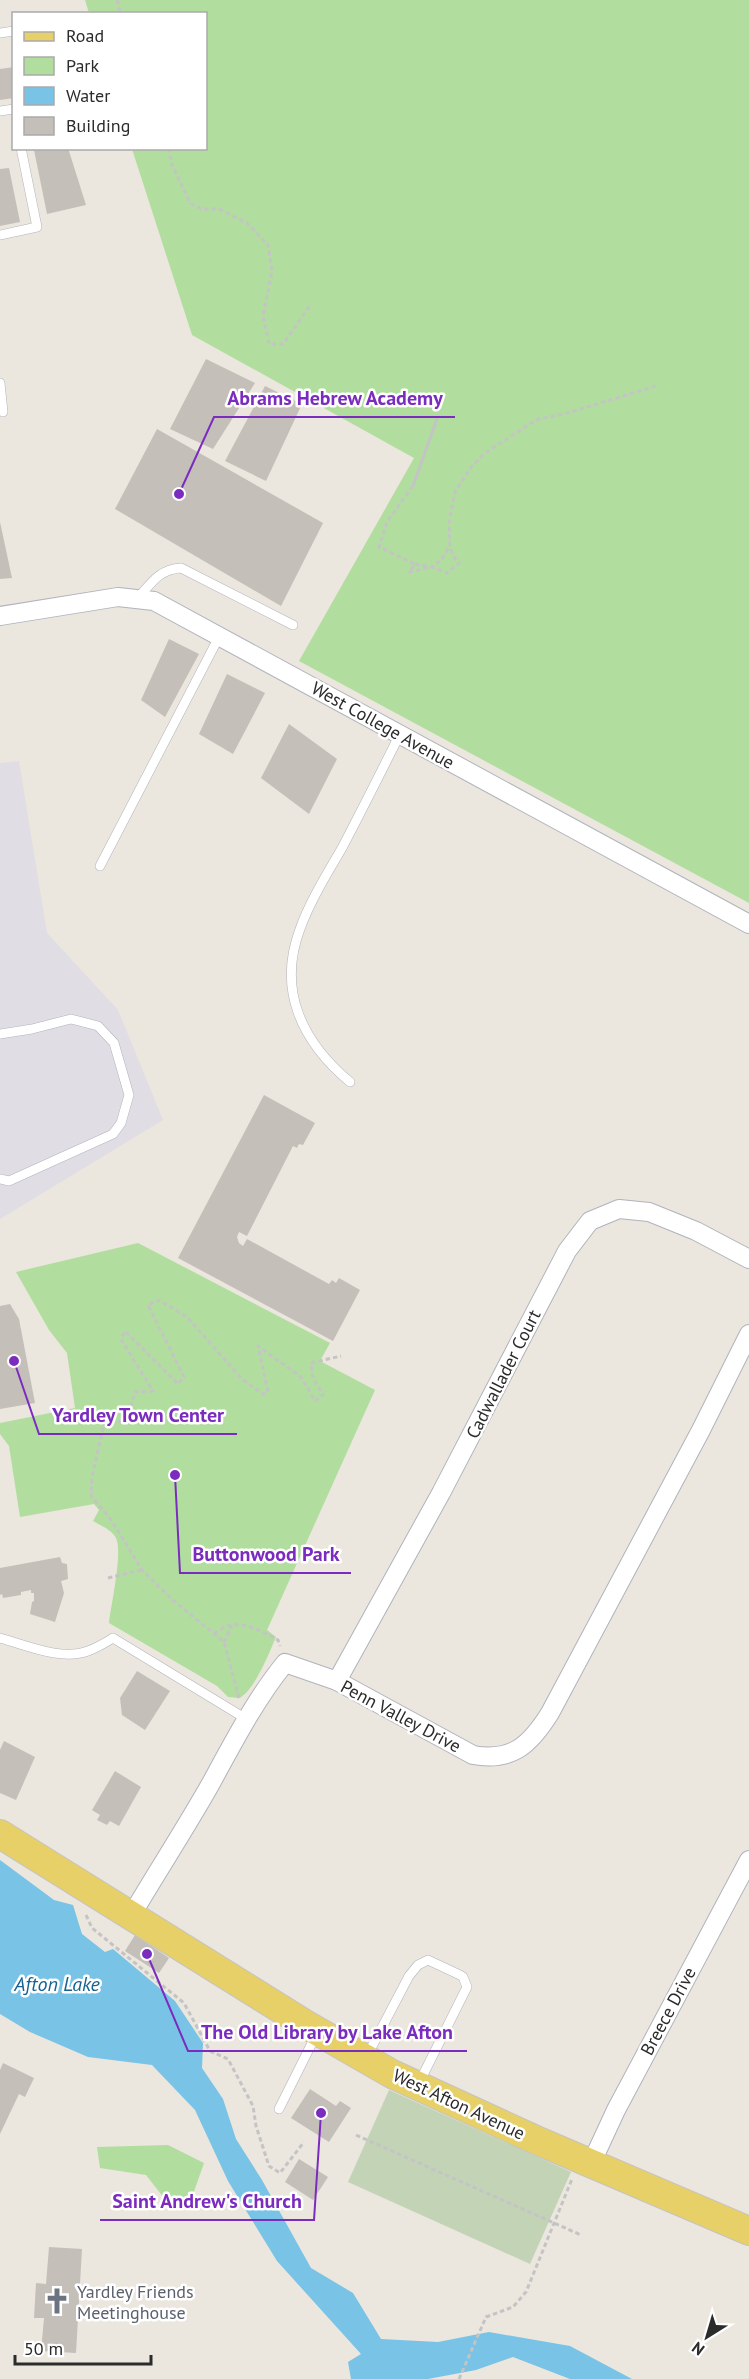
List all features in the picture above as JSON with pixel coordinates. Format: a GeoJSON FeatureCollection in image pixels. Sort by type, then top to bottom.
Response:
{"type":"FeatureCollection","features":[{"type":"Feature","properties":{"kind":"main road","name":"West Afton Avenue"},"geometry":{"type":"LineString","coordinates":[[0,1834],[317,2032],[365,2059],[583,2167],[749,2231]]}},
{"type":"Feature","properties":{"kind":"street","name":"West College Avenue"},"geometry":{"type":"LineString","coordinates":[[0,616],[118,597],[154,601],[171,608],[749,924]]}},
{"type":"Feature","properties":{"kind":"street","name":"Cadwallader Court"},"geometry":{"type":"LineString","coordinates":[[337,1681],[441,1493],[567,1251],[590,1221],[620,1209],[649,1212],[696,1231],[749,1259]]}},
{"type":"Feature","properties":{"kind":"street","name":"Penn Valley Drive"},"geometry":{"type":"LineString","coordinates":[[285,1663],[337,1681],[473,1755],[494,1757],[511,1753],[525,1745],[536,1735],[550,1713],[701,1430],[749,1334]]}},
{"type":"Feature","properties":{"kind":"street"},"geometry":{"type":"LineString","coordinates":[[131,1916],[209,1786],[236,1736],[269,1683],[285,1663]]}},
{"type":"Feature","properties":{"kind":"street","name":"Breece Drive"},"geometry":{"type":"LineString","coordinates":[[583,2167],[616,2110],[749,1860]]}},
{"type":"Feature","properties":{"kind":"lane"},"geometry":{"type":"LineString","coordinates":[[0,236],[37,227],[21,150]]}},
{"type":"Feature","properties":{"kind":"lane"},"geometry":{"type":"LineString","coordinates":[[0,383],[3,412]]}},
{"type":"Feature","properties":{"kind":"lane"},"geometry":{"type":"LineString","coordinates":[[138,598],[158,576],[170,568],[181,568],[293,625]]}},
{"type":"Feature","properties":{"kind":"lane"},"geometry":{"type":"LineString","coordinates":[[100,866],[220,635]]}},
{"type":"Feature","properties":{"kind":"lane"},"geometry":{"type":"LineString","coordinates":[[350,1082],[312,1043],[300,1021],[291,988],[292,956],[300,929],[316,893],[400,734]]}},
{"type":"Feature","properties":{"kind":"lane"},"geometry":{"type":"LineString","coordinates":[[0,1034],[71,1019],[98,1026],[114,1043],[129,1095],[121,1123],[113,1134],[9,1181],[0,1179]]}},
{"type":"Feature","properties":{"kind":"lane"},"geometry":{"type":"LineString","coordinates":[[0,1638],[50,1651],[76,1654],[88,1651],[113,1638],[248,1720]]}},
{"type":"Feature","properties":{"kind":"lane"},"geometry":{"type":"LineString","coordinates":[[365,2059],[414,1968],[423,1961],[429,1960],[437,1963],[463,1977],[467,1987],[417,2086]]}},
{"type":"Feature","properties":{"kind":"lane"},"geometry":{"type":"LineString","coordinates":[[279,2109],[317,2032]]}},
{"type":"Feature","properties":{"kind":"path"},"geometry":{"type":"LineString","coordinates":[[168,150],[172,164],[190,203],[202,209],[219,209],[246,223],[268,245],[272,271],[262,316],[269,344],[283,344],[311,304]]}},
{"type":"Feature","properties":{"kind":"path"},"geometry":{"type":"LineString","coordinates":[[413,486],[417,475],[437,419],[413,486],[387,522],[379,547],[415,564],[447,573],[459,563],[453,556],[450,546],[449,523],[455,492],[472,466],[485,453],[536,420],[571,412],[659,385]]}},
{"type":"Feature","properties":{"kind":"path"},"geometry":{"type":"LineString","coordinates":[[415,564],[409,572],[432,567],[441,560],[450,546]]}},
{"type":"Feature","properties":{"kind":"path"},"geometry":{"type":"LineString","coordinates":[[248,1720],[239,1699],[224,1642],[174,1601],[142,1570],[112,1521],[91,1496],[92,1477],[104,1424],[128,1420],[135,1392],[153,1390],[120,1339],[125,1330],[178,1384],[184,1377],[148,1305],[159,1300],[188,1317],[242,1379],[263,1394],[268,1392],[258,1346],[301,1377],[315,1401],[323,1395],[312,1378],[310,1363],[341,1356]]}},
{"type":"Feature","properties":{"kind":"path"},"geometry":{"type":"LineString","coordinates":[[108,1578],[142,1570]]}},
{"type":"Feature","properties":{"kind":"path"},"geometry":{"type":"LineString","coordinates":[[214,1634],[220,1629],[245,1623],[278,1640],[285,1663]]}},
{"type":"Feature","properties":{"kind":"path"},"geometry":{"type":"LineString","coordinates":[[224,1642],[232,1626]]}},
{"type":"Feature","properties":{"kind":"path"},"geometry":{"type":"LineString","coordinates":[[84,1912],[92,1928],[184,2003],[210,2051],[228,2058],[253,2106],[256,2126],[269,2166],[280,2173],[304,2142]]}},
{"type":"Feature","properties":{"kind":"path"},"geometry":{"type":"LineString","coordinates":[[356,2135],[581,2235]]}},
{"type":"Feature","properties":{"kind":"path"},"geometry":{"type":"LineString","coordinates":[[459,2379],[486,2317],[513,2307],[526,2292],[554,2223],[583,2167]]}},
{"type":"Feature","properties":{"kind":"shaded area"},"geometry":{"type":"Polygon","coordinates":[[[19,761],[47,933],[118,1010],[163,1120],[0,1219],[0,763],[19,761]]]}},
{"type":"Feature","properties":{"kind":"green space"},"geometry":{"type":"Polygon","coordinates":[[[85,0],[749,0],[749,903],[299,661],[414,458],[192,335],[132,150],[207,150],[207,12],[89,12],[85,0]]]}},
{"type":"Feature","properties":{"kind":"green space"},"geometry":{"type":"Polygon","coordinates":[[[138,1243],[330,1343],[320,1361],[375,1390],[267,1630],[276,1637],[270,1652],[256,1680],[239,1698],[228,1697],[217,1686],[109,1623],[118,1555],[116,1538],[109,1530],[93,1521],[99,1510],[94,1504],[20,1517],[9,1446],[0,1434],[0,1423],[75,1408],[67,1353],[49,1330],[16,1272],[138,1243]]]}},
{"type":"Feature","properties":{"kind":"green space"},"geometry":{"type":"Polygon","coordinates":[[[389,2090],[571,2172],[530,2264],[348,2182],[389,2090]]]}},
{"type":"Feature","properties":{"kind":"green space"},"geometry":{"type":"Polygon","coordinates":[[[168,2145],[204,2163],[192,2197],[164,2198],[146,2175],[100,2168],[97,2147],[168,2145]]]}},
{"type":"Feature","properties":{"kind":"water","name":"Afton Lake"},"geometry":{"type":"Polygon","coordinates":[[[0,1860],[54,1900],[73,1905],[82,1934],[105,1952],[113,1949],[175,2001],[203,2043],[202,2068],[223,2099],[236,2139],[262,2180],[311,2268],[353,2293],[381,2339],[438,2342],[489,2332],[570,2346],[632,2379],[570,2379],[513,2357],[476,2370],[428,2379],[351,2379],[348,2362],[361,2354],[277,2261],[228,2181],[195,2110],[152,2065],[88,2057],[30,2032],[0,2014],[0,1860]]]}},
{"type":"Feature","properties":{"kind":"building"},"geometry":{"type":"Polygon","coordinates":[[[12,67],[12,98],[0,100],[0,69],[12,67]]]}},
{"type":"Feature","properties":{"kind":"building"},"geometry":{"type":"Polygon","coordinates":[[[34,150],[69,150],[86,205],[47,214],[34,150]]]}},
{"type":"Feature","properties":{"kind":"building"},"geometry":{"type":"Polygon","coordinates":[[[9,168],[20,222],[0,226],[0,169],[9,168]]]}},
{"type":"Feature","properties":{"kind":"building"},"geometry":{"type":"Polygon","coordinates":[[[206,359],[255,383],[213,449],[170,429],[206,359]]]}},
{"type":"Feature","properties":{"kind":"building"},"geometry":{"type":"Polygon","coordinates":[[[265,386],[302,404],[266,481],[225,461],[265,386]]]}},
{"type":"Feature","properties":{"kind":"building"},"geometry":{"type":"Polygon","coordinates":[[[157,429],[323,523],[281,606],[115,509],[157,429]]]}},
{"type":"Feature","properties":{"kind":"building"},"geometry":{"type":"Polygon","coordinates":[[[0,522],[12,578],[0,579],[0,522]]]}},
{"type":"Feature","properties":{"kind":"building"},"geometry":{"type":"Polygon","coordinates":[[[169,639],[199,654],[165,717],[141,700],[169,639]]]}},
{"type":"Feature","properties":{"kind":"building"},"geometry":{"type":"Polygon","coordinates":[[[227,674],[265,693],[233,754],[199,734],[227,674]]]}},
{"type":"Feature","properties":{"kind":"building"},"geometry":{"type":"Polygon","coordinates":[[[289,724],[337,759],[309,814],[261,778],[289,724]]]}},
{"type":"Feature","properties":{"kind":"building"},"geometry":{"type":"Polygon","coordinates":[[[264,1095],[315,1123],[303,1145],[299,1144],[297,1148],[293,1146],[247,1236],[239,1232],[237,1237],[243,1246],[247,1239],[329,1284],[332,1280],[336,1283],[339,1278],[360,1290],[333,1341],[178,1258],[264,1095]]]}},
{"type":"Feature","properties":{"kind":"building"},"geometry":{"type":"Polygon","coordinates":[[[10,1304],[19,1319],[35,1403],[0,1409],[0,1306],[10,1304]]]}},
{"type":"Feature","properties":{"kind":"building"},"geometry":{"type":"Polygon","coordinates":[[[60,1557],[62,1563],[67,1564],[68,1579],[61,1581],[64,1593],[55,1622],[30,1614],[34,1601],[34,1593],[31,1593],[31,1590],[21,1592],[21,1595],[3,1598],[2,1594],[0,1595],[0,1568],[60,1557]]]}},
{"type":"Feature","properties":{"kind":"building"},"geometry":{"type":"Polygon","coordinates":[[[137,1671],[170,1691],[145,1730],[122,1715],[120,1698],[137,1671]]]}},
{"type":"Feature","properties":{"kind":"building"},"geometry":{"type":"Polygon","coordinates":[[[4,1741],[35,1757],[16,1800],[0,1793],[0,1750],[4,1741]]]}},
{"type":"Feature","properties":{"kind":"building"},"geometry":{"type":"Polygon","coordinates":[[[115,1771],[141,1787],[119,1826],[110,1821],[107,1825],[97,1820],[100,1815],[92,1810],[115,1771]]]}},
{"type":"Feature","properties":{"kind":"building"},"geometry":{"type":"Polygon","coordinates":[[[135,1935],[169,1958],[159,1973],[125,1951],[135,1935]]]}},
{"type":"Feature","properties":{"kind":"building"},"geometry":{"type":"Polygon","coordinates":[[[3,2063],[34,2078],[25,2097],[19,2094],[0,2134],[0,2070],[3,2063]]]}},
{"type":"Feature","properties":{"kind":"building"},"geometry":{"type":"Polygon","coordinates":[[[310,2089],[336,2106],[340,2101],[351,2108],[329,2142],[291,2118],[310,2089]]]}},
{"type":"Feature","properties":{"kind":"building"},"geometry":{"type":"Polygon","coordinates":[[[299,2159],[328,2177],[313,2200],[285,2182],[299,2159]]]}},
{"type":"Feature","properties":{"kind":"building","name":"Yardley Friends Meetinghouse"},"geometry":{"type":"Polygon","coordinates":[[[49,2247],[82,2249],[76,2353],[41,2351],[44,2318],[34,2318],[36,2283],[46,2284],[49,2247]]]}},
{"type":"Feature","properties":{"kind":"place","name":"Abrams Hebrew Academy"},"geometry":{"type":"Point","coordinates":[179,494]}},
{"type":"Feature","properties":{"kind":"place","name":"Yardley Town Center"},"geometry":{"type":"Point","coordinates":[14,1361]}},
{"type":"Feature","properties":{"kind":"place","name":"Buttonwood Park"},"geometry":{"type":"Point","coordinates":[175,1475]}},
{"type":"Feature","properties":{"kind":"place","name":"The Old Library by Lake Afton"},"geometry":{"type":"Point","coordinates":[147,1954]}},
{"type":"Feature","properties":{"kind":"place","name":"Saint Andrew's Church"},"geometry":{"type":"Point","coordinates":[321,2113]}},
{"type":"Feature","properties":{"kind":"place","name":"Yardley Friends Meetinghouse"},"geometry":{"type":"Point","coordinates":[57,2301]}}]}
